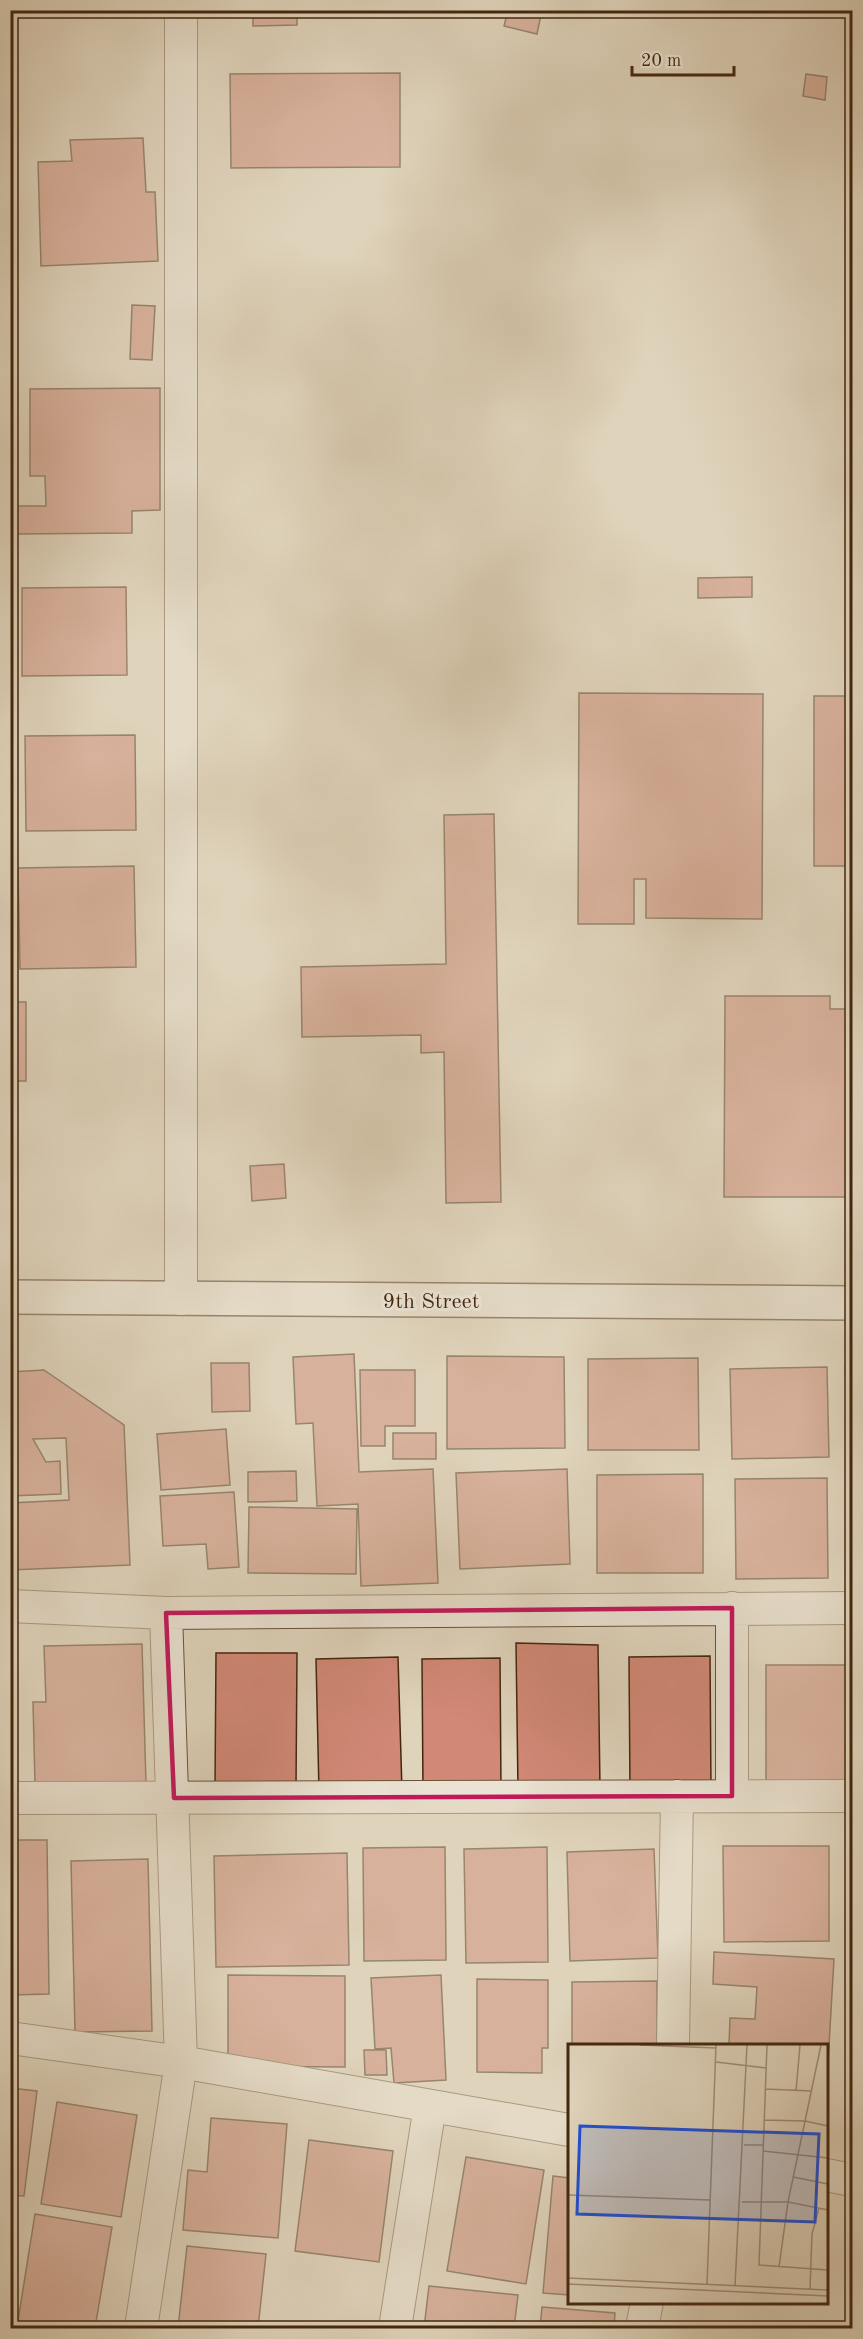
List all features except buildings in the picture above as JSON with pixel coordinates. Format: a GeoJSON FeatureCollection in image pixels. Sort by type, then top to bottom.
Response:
{"type":"FeatureCollection","features":[{"type":"Feature","properties":{"kind":"street"},"geometry":{"type":"LineString","coordinates":[[181,10],[181,1299]]}},
{"type":"Feature","properties":{"kind":"street","name":"9th Street"},"geometry":{"type":"LineString","coordinates":[[10,1297],[852,1303]]}},
{"type":"Feature","properties":{"kind":"street"},"geometry":{"type":"LineString","coordinates":[[10,1606],[166,1613],[852,1608]]}},
{"type":"Feature","properties":{"kind":"street"},"geometry":{"type":"LineString","coordinates":[[732,1608],[732,1796]]}},
{"type":"Feature","properties":{"kind":"street"},"geometry":{"type":"LineString","coordinates":[[141,2328],[181,2062],[174,1798],[166,1613]]}},
{"type":"Feature","properties":{"kind":"street"},"geometry":{"type":"LineString","coordinates":[[673,2044],[677,1796]]}},
{"type":"Feature","properties":{"kind":"street"},"geometry":{"type":"LineString","coordinates":[[10,1798],[852,1796]]}},
{"type":"Feature","properties":{"kind":"street"},"geometry":{"type":"LineString","coordinates":[[10,2038],[181,2062],[568,2130]]}},
{"type":"Feature","properties":{"kind":"street"},"geometry":{"type":"LineString","coordinates":[[394,2328],[430,2106]]}},
{"type":"Feature","properties":{"kind":"street"},"geometry":{"type":"LineString","coordinates":[[827,2175],[852,2180]]}},
{"type":"Feature","properties":{"kind":"street"},"geometry":{"type":"LineString","coordinates":[[642,2328],[647,2303]]}},
{"type":"Feature","properties":{"kind":"highlighted area"},"geometry":{"type":"Polygon","coordinates":[[[732,1608],[732,1796],[174,1798],[166,1613],[732,1608]]]}}]}
